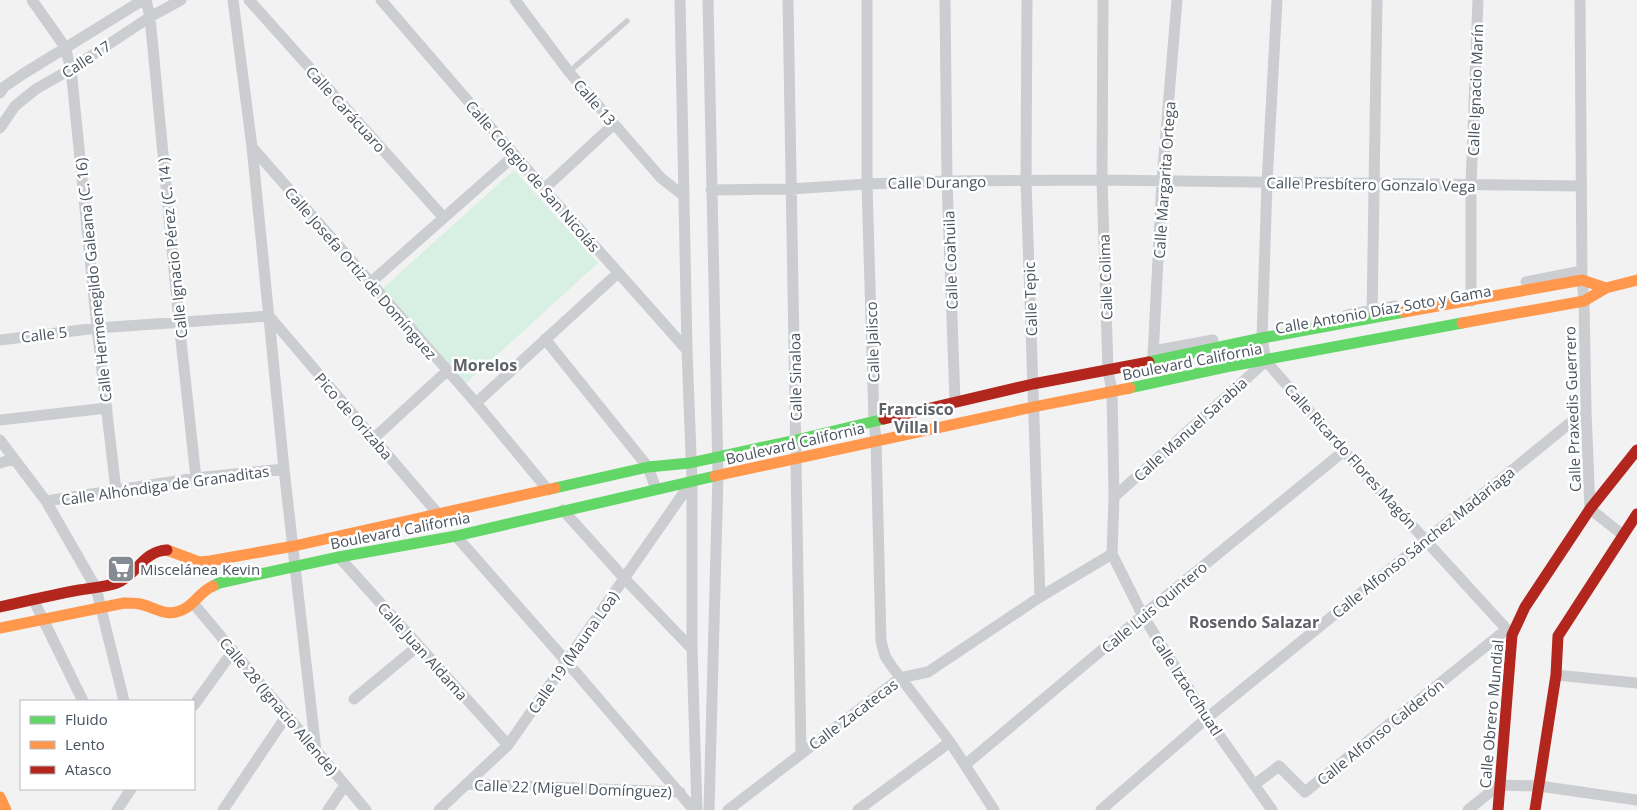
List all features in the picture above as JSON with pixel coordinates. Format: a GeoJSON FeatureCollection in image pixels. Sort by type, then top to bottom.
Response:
{"type":"FeatureCollection","features":[{"type":"Feature","properties":{"kind":"street","name":"Calle Hermenegildo Galeana (C. 16)"},"geometry":{"type":"LineString","coordinates":[[32,0],[65,48],[71,69],[97,328],[116,490]]}},
{"type":"Feature","properties":{"kind":"street","name":"Calle 17"},"geometry":{"type":"LineString","coordinates":[[1,87],[145,0]]}},
{"type":"Feature","properties":{"kind":"street","name":"Calle Ignacio Pérez (C. 14 )"},"geometry":{"type":"LineString","coordinates":[[145,0],[150,17],[196,478]]}},
{"type":"Feature","properties":{"kind":"street","name":"Calle 17"},"geometry":{"type":"LineString","coordinates":[[0,128],[15,106],[36,89],[71,69],[150,17],[181,0]]}},
{"type":"Feature","properties":{"kind":"street"},"geometry":{"type":"LineString","coordinates":[[233,0],[252,147],[284,469],[316,750]]}},
{"type":"Feature","properties":{"kind":"street","name":"Calle Carácuaro"},"geometry":{"type":"LineString","coordinates":[[249,0],[444,218]]}},
{"type":"Feature","properties":{"kind":"street","name":"Calle Colegio de San Nicolás"},"geometry":{"type":"LineString","coordinates":[[381,0],[618,274],[687,350]]}},
{"type":"Feature","properties":{"kind":"street","name":"Calle 13"},"geometry":{"type":"LineString","coordinates":[[515,0],[568,72],[661,178],[684,196]]}},
{"type":"Feature","properties":{"kind":"street"},"geometry":{"type":"LineString","coordinates":[[680,0],[687,350],[692,481],[692,649],[696,810]]}},
{"type":"Feature","properties":{"kind":"street"},"geometry":{"type":"LineString","coordinates":[[708,0],[718,476],[709,810]]}},
{"type":"Feature","properties":{"kind":"street","name":"Calle Sinaloa"},"geometry":{"type":"LineString","coordinates":[[788,0],[801,754]]}},
{"type":"Feature","properties":{"kind":"street","name":"Calle Jalisco"},"geometry":{"type":"LineString","coordinates":[[867,0],[867,184],[881,641],[885,656],[950,742],[993,809]]}},
{"type":"Feature","properties":{"kind":"street","name":"Calle Coahuila"},"geometry":{"type":"LineString","coordinates":[[945,0],[948,181],[955,401]]}},
{"type":"Feature","properties":{"kind":"street","name":"Calle Tepic"},"geometry":{"type":"LineString","coordinates":[[1027,0],[1026,181],[1040,597]]}},
{"type":"Feature","properties":{"kind":"street","name":"Calle Colima"},"geometry":{"type":"LineString","coordinates":[[1104,0],[1102,180],[1108,370],[1112,392],[1114,497],[1112,554]]}},
{"type":"Feature","properties":{"kind":"street","name":"Calle Margarita Ortega"},"geometry":{"type":"LineString","coordinates":[[1153,356],[1162,180],[1176,0]]}},
{"type":"Feature","properties":{"kind":"street"},"geometry":{"type":"LineString","coordinates":[[1266,361],[1262,335],[1266,183],[1277,0]]}},
{"type":"Feature","properties":{"kind":"street"},"geometry":{"type":"LineString","coordinates":[[1372,314],[1377,0]]}},
{"type":"Feature","properties":{"kind":"street","name":"Calle Ignacio Marín"},"geometry":{"type":"LineString","coordinates":[[1471,297],[1471,185],[1478,0]]}},
{"type":"Feature","properties":{"kind":"street","name":"Calle Praxedis Guerrero"},"geometry":{"type":"LineString","coordinates":[[1580,0],[1580,186],[1590,509],[1623,535]]}},
{"type":"Feature","properties":{"kind":"street"},"geometry":{"type":"LineString","coordinates":[[1,87],[15,106]]}},
{"type":"Feature","properties":{"kind":"street"},"geometry":{"type":"LineString","coordinates":[[544,189],[614,124]]}},
{"type":"Feature","properties":{"kind":"street","name":"Calle Josefa Ortiz de Domínguez"},"geometry":{"type":"LineString","coordinates":[[252,147],[476,403],[548,490]]}},
{"type":"Feature","properties":{"kind":"street"},"geometry":{"type":"LineString","coordinates":[[370,283],[516,155]]}},
{"type":"Feature","properties":{"kind":"street","name":"Calle Durango"},"geometry":{"type":"LineString","coordinates":[[711,190],[791,189],[948,181],[1162,180]]}},
{"type":"Feature","properties":{"kind":"street","name":"Calle Presbítero Gonzalo Vega"},"geometry":{"type":"LineString","coordinates":[[1162,180],[1266,183],[1580,186]]}},
{"type":"Feature","properties":{"kind":"street"},"geometry":{"type":"LineString","coordinates":[[476,403],[618,274]]}},
{"type":"Feature","properties":{"kind":"street","name":"Boulevard California"},"geometry":{"type":"LineString","coordinates":[[0,607],[117,583],[132,584],[142,560],[153,552],[165,550],[199,562],[293,546],[440,515],[648,467],[690,463],[796,440],[955,401],[1108,370],[1153,356],[1582,275],[1606,288]]}},
{"type":"Feature","properties":{"kind":"street","name":"Boulevard California"},"geometry":{"type":"LineString","coordinates":[[0,628],[124,603],[140,604],[161,612],[174,613],[184,609],[204,590],[219,583],[339,557],[456,536],[656,489],[1033,406],[1112,392],[1231,366],[1584,302],[1606,288],[1637,280]]}},
{"type":"Feature","properties":{"kind":"street","name":"Calle 5"},"geometry":{"type":"LineString","coordinates":[[0,340],[97,328],[268,316]]}},
{"type":"Feature","properties":{"kind":"street","name":"Pico de Orizaba"},"geometry":{"type":"LineString","coordinates":[[268,316],[440,515]]}},
{"type":"Feature","properties":{"kind":"street"},"geometry":{"type":"LineString","coordinates":[[545,340],[648,467],[656,489]]}},
{"type":"Feature","properties":{"kind":"street","name":"Calle Ricardo Flores Magón"},"geometry":{"type":"LineString","coordinates":[[1266,361],[1344,451],[1510,632]]}},
{"type":"Feature","properties":{"kind":"street","name":"Calle Manuel Sarabia"},"geometry":{"type":"LineString","coordinates":[[1114,497],[1266,361]]}},
{"type":"Feature","properties":{"kind":"street"},"geometry":{"type":"LineString","coordinates":[[373,439],[448,371]]}},
{"type":"Feature","properties":{"kind":"street"},"geometry":{"type":"LineString","coordinates":[[0,420],[107,408]]}},
{"type":"Feature","properties":{"kind":"street","name":"Calle Alfonso Sánchez Madariaga"},"geometry":{"type":"LineString","coordinates":[[1101,810],[1113,806],[1207,718],[1586,410]]}},
{"type":"Feature","properties":{"kind":"street"},"geometry":{"type":"LineString","coordinates":[[0,440],[46,501],[96,588],[124,700]]}},
{"type":"Feature","properties":{"kind":"street","name":"Calle Obrero Mundial"},"geometry":{"type":"LineString","coordinates":[[1498,810],[1510,632],[1590,509],[1637,450]]}},
{"type":"Feature","properties":{"kind":"street","name":"Calle Luis Quintero"},"geometry":{"type":"LineString","coordinates":[[966,765],[1143,616],[1344,451]]}},
{"type":"Feature","properties":{"kind":"street"},"geometry":{"type":"LineString","coordinates":[[0,463],[14,459]]}},
{"type":"Feature","properties":{"kind":"street","name":"Calle Alhóndiga de Granaditas"},"geometry":{"type":"LineString","coordinates":[[46,501],[196,478],[284,469]]}},
{"type":"Feature","properties":{"kind":"street","name":"Calle 19 (Mauna Loa)"},"geometry":{"type":"LineString","coordinates":[[439,810],[508,745],[692,481]]}},
{"type":"Feature","properties":{"kind":"street"},"geometry":{"type":"LineString","coordinates":[[563,510],[624,578],[692,649]]}},
{"type":"Feature","properties":{"kind":"street"},"geometry":{"type":"LineString","coordinates":[[1535,810],[1556,675],[1558,636],[1637,514]]}},
{"type":"Feature","properties":{"kind":"street"},"geometry":{"type":"LineString","coordinates":[[456,536],[696,810]]}},
{"type":"Feature","properties":{"kind":"street","name":"Calle Zacatecas"},"geometry":{"type":"LineString","coordinates":[[728,810],[900,678],[928,672],[1040,597],[1112,554]]}},
{"type":"Feature","properties":{"kind":"street","name":"Calle Iztaccíhuatl"},"geometry":{"type":"LineString","coordinates":[[1112,554],[1143,616],[1207,718],[1272,810]]}},
{"type":"Feature","properties":{"kind":"street","name":"Calle Juan Aldama"},"geometry":{"type":"LineString","coordinates":[[339,557],[508,745]]}},
{"type":"Feature","properties":{"kind":"street"},"geometry":{"type":"LineString","coordinates":[[199,562],[204,575],[204,590]]}},
{"type":"Feature","properties":{"kind":"street"},"geometry":{"type":"LineString","coordinates":[[132,584],[140,604]]}},
{"type":"Feature","properties":{"kind":"street"},"geometry":{"type":"LineString","coordinates":[[33,599],[83,700]]}},
{"type":"Feature","properties":{"kind":"street","name":"Calle 28 (Ignacio Allende)"},"geometry":{"type":"LineString","coordinates":[[192,602],[366,810]]}},
{"type":"Feature","properties":{"kind":"street","name":"Calle Alfonso Calderón"},"geometry":{"type":"LineString","coordinates":[[1254,786],[1279,766],[1305,792],[1510,632]]}},
{"type":"Feature","properties":{"kind":"street"},"geometry":{"type":"LineString","coordinates":[[354,699],[418,646]]}},
{"type":"Feature","properties":{"kind":"street"},"geometry":{"type":"LineString","coordinates":[[195,704],[233,651]]}},
{"type":"Feature","properties":{"kind":"street"},"geometry":{"type":"LineString","coordinates":[[1556,675],[1637,684]]}},
{"type":"Feature","properties":{"kind":"street"},"geometry":{"type":"LineString","coordinates":[[223,810],[287,716]]}},
{"type":"Feature","properties":{"kind":"street"},"geometry":{"type":"LineString","coordinates":[[858,810],[950,742]]}},
{"type":"Feature","properties":{"kind":"street","name":"Calle 22 (Miguel Domínguez)"},"geometry":{"type":"LineString","coordinates":[[466,784],[680,792]]}},
{"type":"Feature","properties":{"kind":"street"},"geometry":{"type":"LineString","coordinates":[[328,810],[345,785]]}},
{"type":"Feature","properties":{"kind":"street"},"geometry":{"type":"LineString","coordinates":[[1468,810],[1500,785],[1539,786],[1637,800]]}},
{"type":"Feature","properties":{"kind":"street"},"geometry":{"type":"LineString","coordinates":[[117,810],[129,790]]}},
{"type":"Feature","properties":{"kind":"street"},"geometry":{"type":"LineString","coordinates":[[0,797],[6,810]]}},
{"type":"Feature","properties":{"kind":"lane"},"geometry":{"type":"LineString","coordinates":[[568,72],[627,21]]}},
{"type":"Feature","properties":{"kind":"green space"},"geometry":{"type":"Polygon","coordinates":[[[514,170],[598,263],[465,384],[380,291],[514,170]]]}},
{"type":"Feature","properties":{"kind":"traffic: fast"},"geometry":{"type":"LineString","coordinates":[[1149,362],[1262,338],[1404,312]]}},
{"type":"Feature","properties":{"kind":"traffic: fast"},"geometry":{"type":"LineString","coordinates":[[1130,388],[1231,366],[1462,323]]}},
{"type":"Feature","properties":{"kind":"traffic: fast"},"geometry":{"type":"LineString","coordinates":[[555,488],[648,467],[690,463],[884,419]]}},
{"type":"Feature","properties":{"kind":"traffic: fast"},"geometry":{"type":"LineString","coordinates":[[213,586],[219,583],[339,557],[456,536],[715,476]]}},
{"type":"Feature","properties":{"kind":"traffic: slow"},"geometry":{"type":"LineString","coordinates":[[1404,312],[1582,280],[1606,288]]}},
{"type":"Feature","properties":{"kind":"traffic: slow"},"geometry":{"type":"LineString","coordinates":[[1462,323],[1584,301],[1606,288],[1637,280]]}},
{"type":"Feature","properties":{"kind":"traffic: slow"},"geometry":{"type":"LineString","coordinates":[[715,476],[1033,407],[1130,388]]}},
{"type":"Feature","properties":{"kind":"traffic: slow"},"geometry":{"type":"LineString","coordinates":[[167,550],[199,562],[210,561],[294,546],[555,488]]}},
{"type":"Feature","properties":{"kind":"traffic: slow"},"geometry":{"type":"LineString","coordinates":[[0,628],[124,603],[140,604],[163,612],[173,613],[186,608],[213,586]]}},
{"type":"Feature","properties":{"kind":"traffic: slow"},"geometry":{"type":"LineString","coordinates":[[0,797],[6,810]]}},
{"type":"Feature","properties":{"kind":"traffic: jam"},"geometry":{"type":"LineString","coordinates":[[884,419],[1033,384],[1149,362]]}},
{"type":"Feature","properties":{"kind":"traffic: jam"},"geometry":{"type":"LineString","coordinates":[[1498,810],[1512,635],[1525,607],[1590,509],[1637,450]]}},
{"type":"Feature","properties":{"kind":"traffic: jam"},"geometry":{"type":"LineString","coordinates":[[1535,810],[1556,675],[1558,636],[1637,514]]}},
{"type":"Feature","properties":{"kind":"traffic: jam"},"geometry":{"type":"LineString","coordinates":[[0,607],[117,583],[130,575],[152,554],[167,550]]}},
{"type":"Feature","properties":{"kind":"place","name":"Miscelánea Kevin"},"geometry":{"type":"Point","coordinates":[121,569]}},
{"type":"Feature","properties":{"kind":"district","name":"Morelos"},"geometry":{"type":"Point","coordinates":[485,365]}},
{"type":"Feature","properties":{"kind":"district","name":"Francisco Villa I"},"geometry":{"type":"Point","coordinates":[916,418]}},
{"type":"Feature","properties":{"kind":"district","name":"Rosendo Salazar"},"geometry":{"type":"Point","coordinates":[1254,622]}}]}
